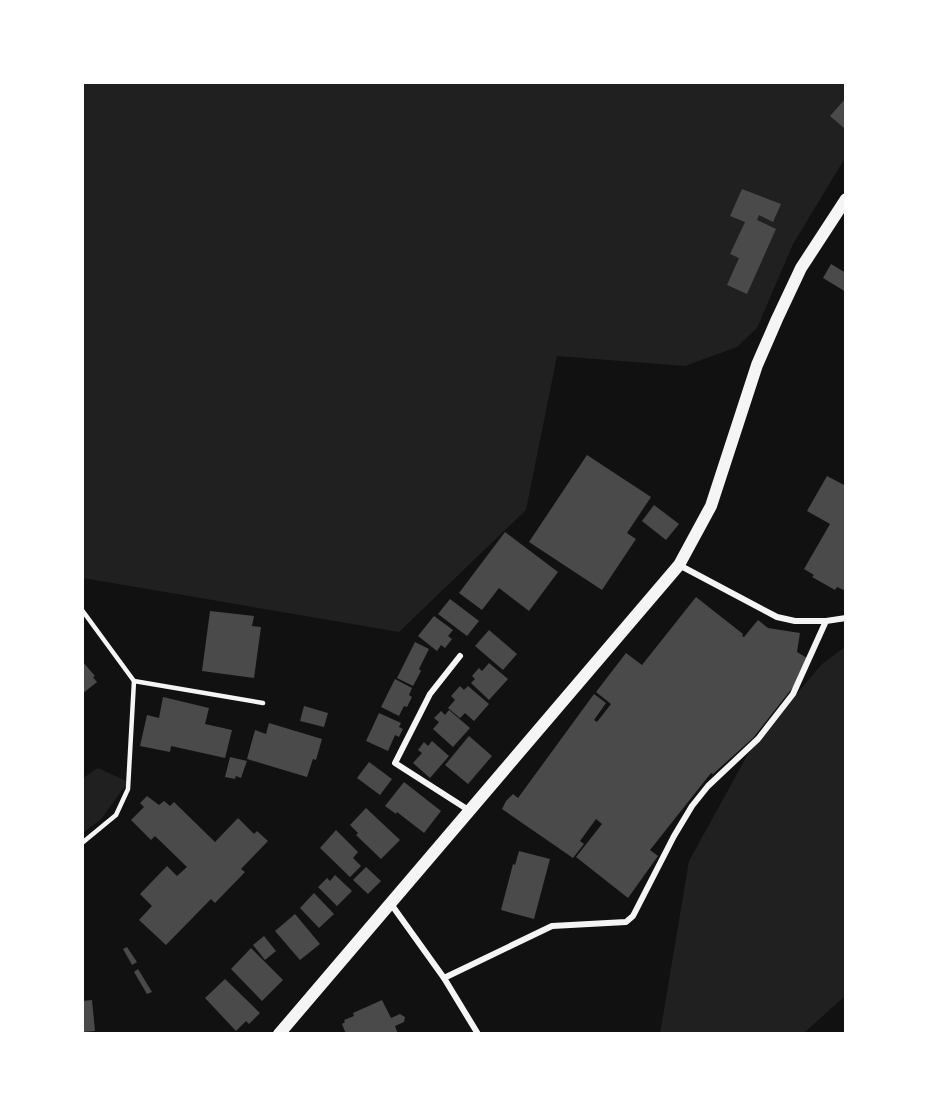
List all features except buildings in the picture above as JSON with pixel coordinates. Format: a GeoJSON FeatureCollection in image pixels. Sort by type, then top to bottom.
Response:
{"type":"FeatureCollection","features":[{"type":"Feature","properties":{"kind":"main road"},"geometry":{"type":"LineString","coordinates":[[279,1034],[679,565],[711,506],[754,374],[777,319],[801,268],[846,199]]}},
{"type":"Feature","properties":{"kind":"street"},"geometry":{"type":"LineString","coordinates":[[679,565],[777,617],[795,621],[826,621],[846,618]]}},
{"type":"Feature","properties":{"kind":"street"},"geometry":{"type":"LineString","coordinates":[[444,978],[552,926],[626,922],[633,915],[692,806],[708,786],[758,739],[793,694],[826,621]]}},
{"type":"Feature","properties":{"kind":"street"},"geometry":{"type":"LineString","coordinates":[[460,656],[430,694],[395,764],[470,811]]}},
{"type":"Feature","properties":{"kind":"street"},"geometry":{"type":"LineString","coordinates":[[391,904],[444,978],[478,1034]]}},
{"type":"Feature","properties":{"kind":"lane"},"geometry":{"type":"LineString","coordinates":[[82,610],[134,681],[128,789],[116,815],[82,843]]}},
{"type":"Feature","properties":{"kind":"lane"},"geometry":{"type":"LineString","coordinates":[[134,681],[263,703]]}},
{"type":"Feature","properties":{"kind":"shaded area"},"geometry":{"type":"Polygon","coordinates":[[[82,83],[845,83],[845,158],[793,244],[757,328],[737,347],[685,366],[557,356],[526,510],[399,632],[83,578],[82,83]]]}},
{"type":"Feature","properties":{"kind":"shaded area"},"geometry":{"type":"Polygon","coordinates":[[[845,647],[845,996],[804,1033],[660,1034],[689,861],[753,745],[822,664],[845,647]]]}},
{"type":"Feature","properties":{"kind":"shaded area"},"geometry":{"type":"Polygon","coordinates":[[[98,768],[128,782],[101,819],[83,833],[83,778],[98,768]]]}}]}
